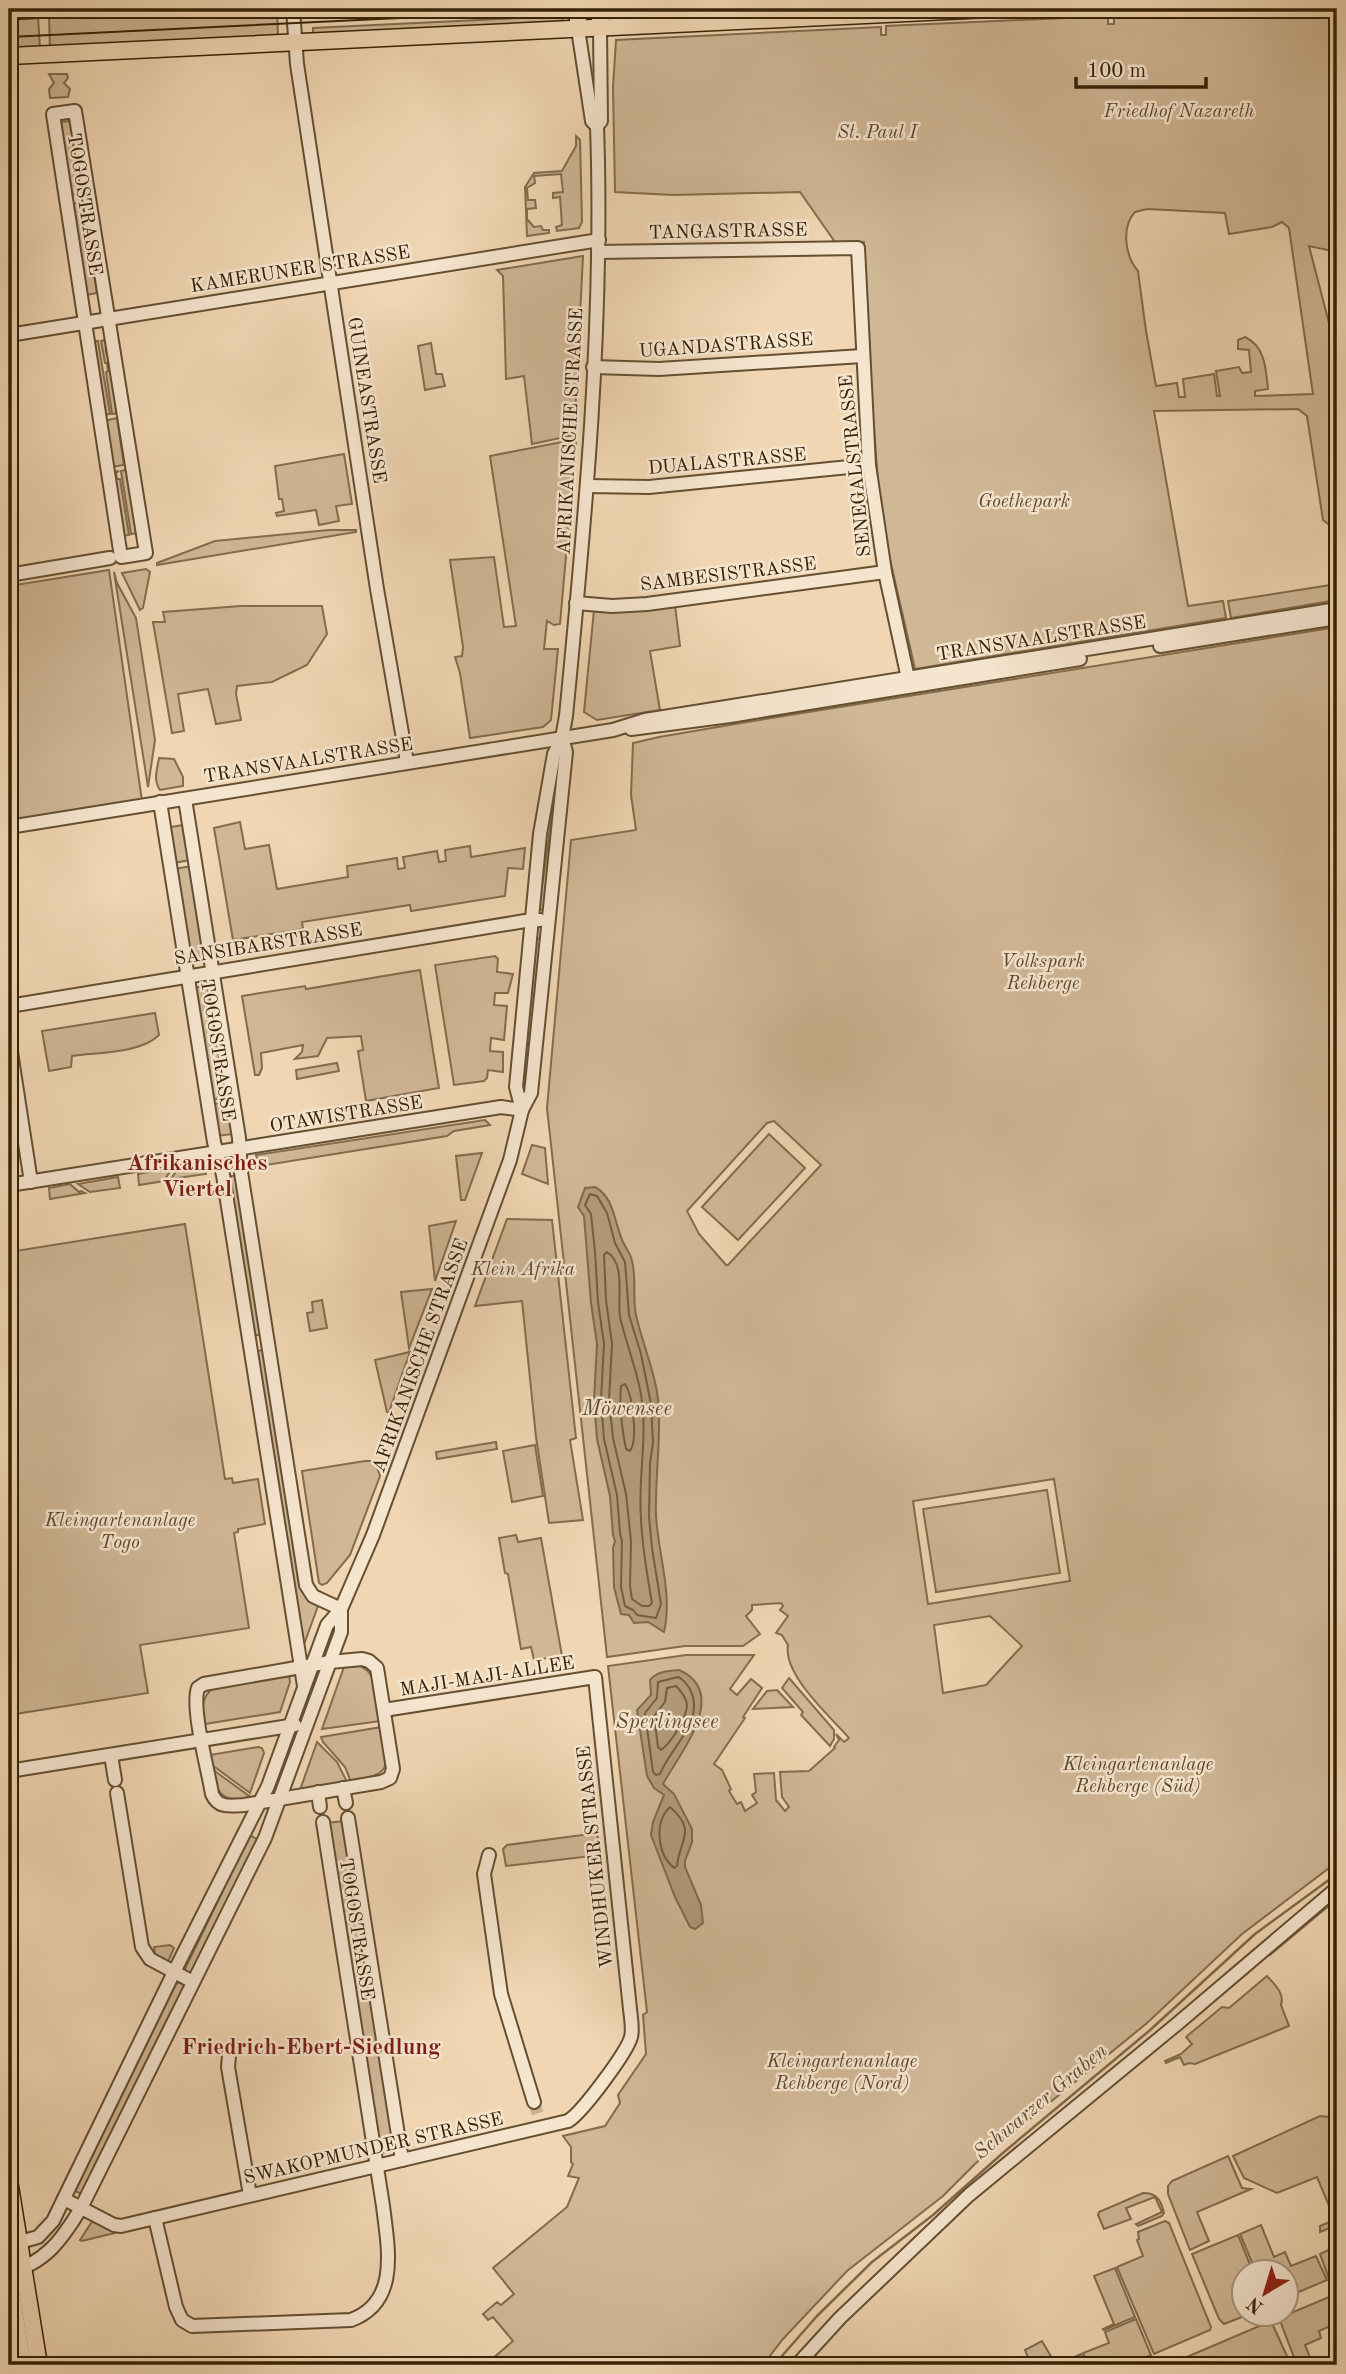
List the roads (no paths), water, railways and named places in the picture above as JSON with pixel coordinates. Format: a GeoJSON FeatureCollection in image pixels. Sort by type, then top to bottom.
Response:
{"type":"FeatureCollection","features":[{"type":"Feature","properties":{"kind":"main road"},"geometry":{"type":"LineString","coordinates":[[9,11],[49,9]]}},
{"type":"Feature","properties":{"kind":"main road"},"geometry":{"type":"LineString","coordinates":[[578,9],[578,29]]}},
{"type":"Feature","properties":{"kind":"main road"},"geometry":{"type":"LineString","coordinates":[[600,9],[600,28]]}},
{"type":"Feature","properties":{"kind":"main road"},"geometry":{"type":"LineString","coordinates":[[9,56],[989,9]]}},
{"type":"Feature","properties":{"kind":"main road"},"geometry":{"type":"LineString","coordinates":[[9,2180],[16,2270],[39,2365]]}},
{"type":"Feature","properties":{"kind":"main road"},"geometry":{"type":"LineString","coordinates":[[9,2279],[23,2365]]}},
{"type":"Feature","properties":{"kind":"street","name":"GUINEASTRASSE"},"geometry":{"type":"LineString","coordinates":[[293,9],[295,43],[376,582],[407,762]]}},
{"type":"Feature","properties":{"kind":"street","name":"AFRIKANISCHE STRASSE"},"geometry":{"type":"LineString","coordinates":[[522,1111],[516,1087],[540,834],[554,754],[562,738],[588,486],[598,246],[597,126],[601,121],[600,28]]}},
{"type":"Feature","properties":{"kind":"street","name":"AFRIKANISCHE STRASSE"},"geometry":{"type":"LineString","coordinates":[[578,29],[592,121],[597,126]]}},
{"type":"Feature","properties":{"kind":"street"},"geometry":{"type":"LineString","coordinates":[[587,78],[601,78]]}},
{"type":"Feature","properties":{"kind":"street","name":"TOGOSTRASSE"},"geometry":{"type":"LineString","coordinates":[[75,111],[109,320],[146,553],[115,557],[85,323],[53,114],[75,111]]}},
{"type":"Feature","properties":{"kind":"street","name":"KAMERUNER STRASSE"},"geometry":{"type":"LineString","coordinates":[[9,335],[331,282],[598,246]]}},
{"type":"Feature","properties":{"kind":"street","name":"TANGASTRASSE"},"geometry":{"type":"LineString","coordinates":[[598,246],[858,248]]}},
{"type":"Feature","properties":{"kind":"street","name":"SENEGALSTRASSE"},"geometry":{"type":"LineString","coordinates":[[858,248],[869,466],[885,572],[909,682]]}},
{"type":"Feature","properties":{"kind":"street","name":"UGANDASTRASSE"},"geometry":{"type":"LineString","coordinates":[[593,368],[659,369],[862,356]]}},
{"type":"Feature","properties":{"kind":"street","name":"DUALASTRASSE"},"geometry":{"type":"LineString","coordinates":[[588,486],[649,487],[869,466]]}},
{"type":"Feature","properties":{"kind":"street"},"geometry":{"type":"LineString","coordinates":[[9,575],[115,557]]}},
{"type":"Feature","properties":{"kind":"street","name":"SAMBESISTRASSE"},"geometry":{"type":"LineString","coordinates":[[576,603],[612,606],[647,604],[885,572]]}},
{"type":"Feature","properties":{"kind":"street","name":"TRANSVAALSTRASSE"},"geometry":{"type":"LineString","coordinates":[[1181,639],[1337,609]]}},
{"type":"Feature","properties":{"kind":"street","name":"TRANSVAALSTRASSE"},"geometry":{"type":"LineString","coordinates":[[9,827],[614,730],[647,729],[729,712],[1181,639],[1337,618]]}},
{"type":"Feature","properties":{"kind":"street","name":"AFRIKANISCHE STRASSE"},"geometry":{"type":"LineString","coordinates":[[14,2244],[42,2235],[53,2221],[268,1786],[304,1686],[306,1667],[327,1625],[341,1608],[373,1535],[411,1434],[510,1160],[522,1111],[531,1093],[566,752],[562,738]]}},
{"type":"Feature","properties":{"kind":"street","name":"TOGOSTRASSE"},"geometry":{"type":"LineString","coordinates":[[185,799],[306,1585],[313,1596],[341,1608]]}},
{"type":"Feature","properties":{"kind":"street","name":"TOGOSTRASSE"},"geometry":{"type":"LineString","coordinates":[[160,802],[216,1153],[223,1175],[249,1345],[306,1667]]}},
{"type":"Feature","properties":{"kind":"street","name":"SANSIBARSTRASSE"},"geometry":{"type":"LineString","coordinates":[[9,1006],[533,920],[548,921]]}},
{"type":"Feature","properties":{"kind":"street"},"geometry":{"type":"LineString","coordinates":[[9,1039],[31,1182]]}},
{"type":"Feature","properties":{"kind":"street","name":"OTAWISTRASSE"},"geometry":{"type":"LineString","coordinates":[[9,1185],[501,1107],[522,1111]]}},
{"type":"Feature","properties":{"kind":"street"},"geometry":{"type":"LineString","coordinates":[[249,1345],[268,1342]]}},
{"type":"Feature","properties":{"kind":"street","name":"AFRIKANISCHE STRASSE"},"geometry":{"type":"LineString","coordinates":[[16,2270],[48,2254],[60,2241],[81,2208],[265,1838],[341,1632],[341,1608]]}},
{"type":"Feature","properties":{"kind":"street"},"geometry":{"type":"LineString","coordinates":[[362,1659],[377,1668],[393,1774],[390,1778],[381,1782],[260,1802],[224,1806],[215,1801],[195,1695],[198,1688],[204,1684],[330,1662],[362,1659]]}},
{"type":"Feature","properties":{"kind":"street","name":"MAJI-MAJI-ALLEE"},"geometry":{"type":"LineString","coordinates":[[384,1710],[595,1677]]}},
{"type":"Feature","properties":{"kind":"street","name":"WINDHUKER STRASSE"},"geometry":{"type":"LineString","coordinates":[[595,1677],[632,2032]]}},
{"type":"Feature","properties":{"kind":"street"},"geometry":{"type":"LineString","coordinates":[[9,1771],[308,1723]]}},
{"type":"Feature","properties":{"kind":"street"},"geometry":{"type":"LineString","coordinates":[[111,1755],[142,1947],[150,1959],[193,1982]]}},
{"type":"Feature","properties":{"kind":"street"},"geometry":{"type":"LineString","coordinates":[[343,1788],[346,1803]]}},
{"type":"Feature","properties":{"kind":"street"},"geometry":{"type":"LineString","coordinates":[[318,1792],[320,1807]]}},
{"type":"Feature","properties":{"kind":"street","name":"TOGOSTRASSE"},"geometry":{"type":"LineString","coordinates":[[348,1818],[402,2160]]}},
{"type":"Feature","properties":{"kind":"street","name":"TOGOSTRASSE"},"geometry":{"type":"LineString","coordinates":[[155,2218],[176,2307],[182,2320],[198,2327],[351,2320],[368,2312],[384,2290],[387,2245],[323,1822]]}},
{"type":"Feature","properties":{"kind":"street"},"geometry":{"type":"LineString","coordinates":[[246,1829],[265,1838]]}},
{"type":"Feature","properties":{"kind":"street"},"geometry":{"type":"LineString","coordinates":[[489,1855],[484,1874],[501,1994],[534,2102]]}},
{"type":"Feature","properties":{"kind":"street"},"geometry":{"type":"LineString","coordinates":[[797,2365],[840,2318],[969,2195],[1337,1888]]}},
{"type":"Feature","properties":{"kind":"street","name":"SWAKOPMUNDER STRASSE"},"geometry":{"type":"LineString","coordinates":[[81,2208],[121,2226],[402,2160],[540,2121],[568,2121],[579,2113],[628,2045],[632,2032]]}},
{"type":"Feature","properties":{"kind":"street"},"geometry":{"type":"LineString","coordinates":[[229,2056],[228,2067],[250,2195]]}},
{"type":"Feature","properties":{"kind":"street"},"geometry":{"type":"LineString","coordinates":[[64,2199],[81,2208]]}},
{"type":"Feature","properties":{"kind":"water","name":"Möwensee"},"geometry":{"type":"Polygon","coordinates":[[[595,1187],[607,1198],[631,1258],[636,1315],[654,1376],[658,1401],[656,1515],[666,1589],[664,1632],[648,1622],[634,1623],[629,1615],[621,1614],[614,1587],[615,1541],[610,1496],[597,1439],[594,1400],[597,1344],[584,1216],[578,1207],[585,1188],[595,1187]]]}},
{"type":"Feature","properties":{"kind":"water","name":"Sperlingsee"},"geometry":{"type":"Polygon","coordinates":[[[679,1670],[694,1680],[701,1693],[701,1708],[689,1741],[663,1784],[674,1794],[692,1829],[692,1842],[685,1867],[701,1905],[703,1923],[695,1929],[690,1927],[675,1897],[651,1835],[653,1822],[664,1795],[654,1788],[647,1776],[637,1710],[651,1695],[650,1680],[653,1677],[663,1672],[679,1670]]]}},
{"type":"Feature","properties":{"kind":"waterway","name":"Schwarzer Graben"},"geometry":{"type":"LineString","coordinates":[[774,2365],[817,2316],[872,2262],[933,2215],[1149,2031],[1255,1934],[1337,1874]]}},
{"type":"Feature","properties":{"kind":"tunnel"},"geometry":{"type":"LineString","coordinates":[[534,2102],[538,2115]]}},
{"type":"Feature","properties":{"kind":"tram line"},"geometry":{"type":"LineString","coordinates":[[9,37],[586,9]]}},
{"type":"Feature","properties":{"kind":"district","name":"Afrikanisches Viertel"},"geometry":{"type":"Point","coordinates":[197,1175]}},
{"type":"Feature","properties":{"kind":"district","name":"Friedrich-Ebert-Siedlung"},"geometry":{"type":"Point","coordinates":[311,2046]}},
{"type":"Feature","properties":{"kind":"park label","name":"Friedhof Nazareth"},"geometry":{"type":"Point","coordinates":[1179,110]}},
{"type":"Feature","properties":{"kind":"park label","name":"St. Paul I"},"geometry":{"type":"Point","coordinates":[877,131]}},
{"type":"Feature","properties":{"kind":"park label","name":"Goethepark"},"geometry":{"type":"Point","coordinates":[1024,500]}},
{"type":"Feature","properties":{"kind":"park label","name":"Volkspark Rehberge"},"geometry":{"type":"Point","coordinates":[1043,971]}},
{"type":"Feature","properties":{"kind":"park label","name":"Klein Afrika"},"geometry":{"type":"Point","coordinates":[523,1268]}},
{"type":"Feature","properties":{"kind":"park label","name":"Kleingartenanlage Togo"},"geometry":{"type":"Point","coordinates":[120,1530]}},
{"type":"Feature","properties":{"kind":"park label","name":"Kleingartenanlage Rehberge (Süd)"},"geometry":{"type":"Point","coordinates":[1138,1774]}},
{"type":"Feature","properties":{"kind":"park label","name":"Kleingartenanlage Rehberge (Nord)"},"geometry":{"type":"Point","coordinates":[842,2071]}}]}
